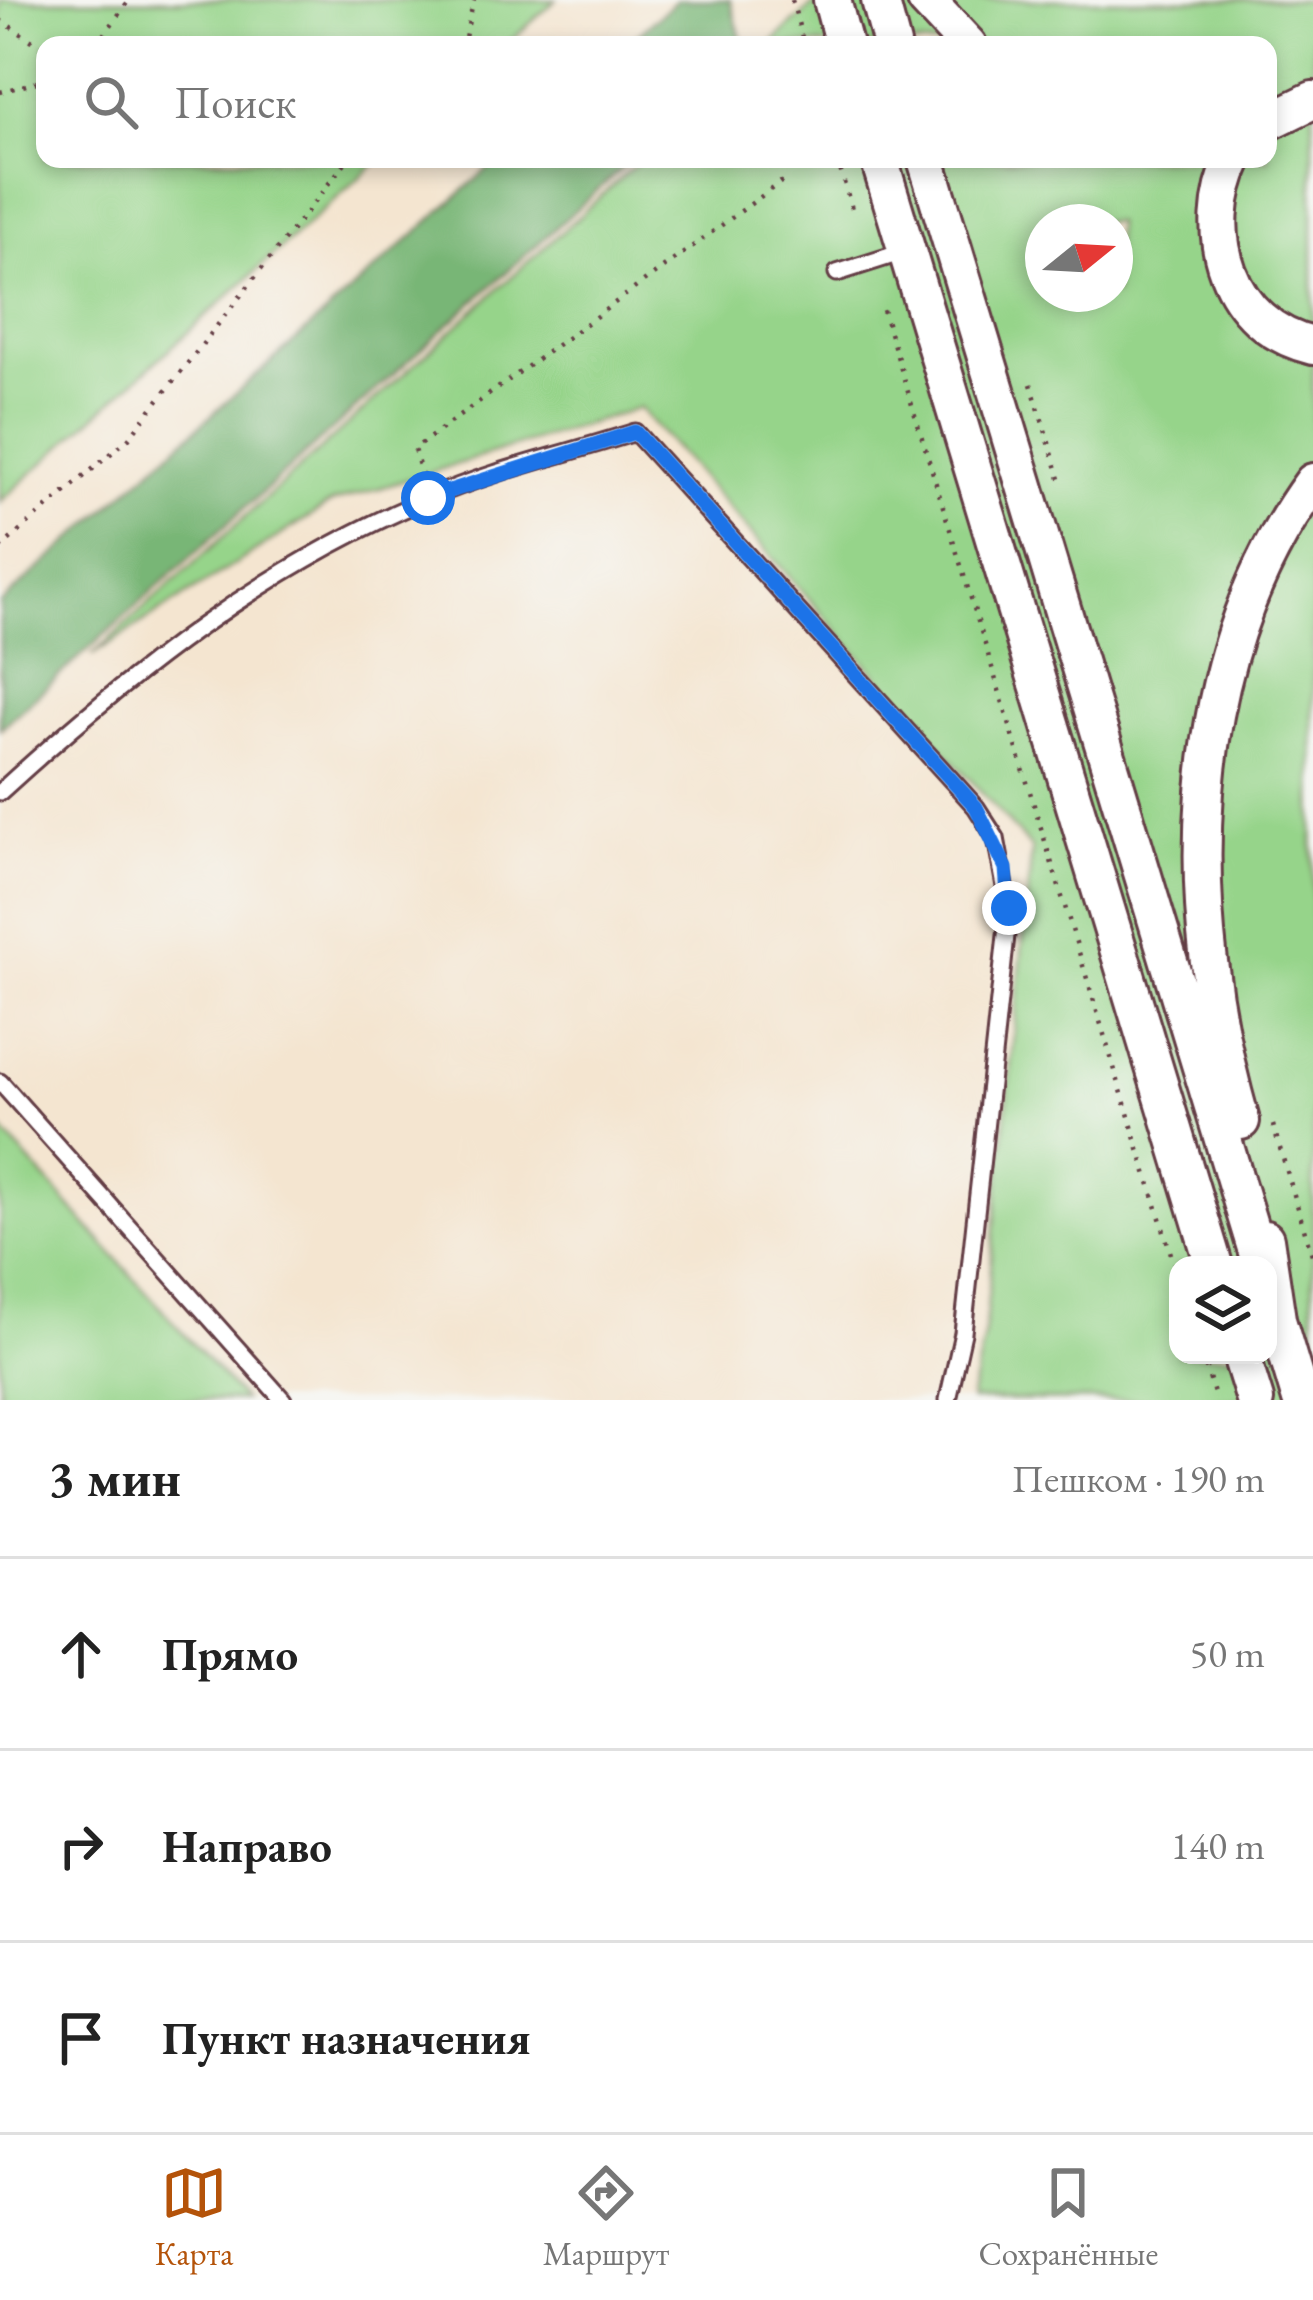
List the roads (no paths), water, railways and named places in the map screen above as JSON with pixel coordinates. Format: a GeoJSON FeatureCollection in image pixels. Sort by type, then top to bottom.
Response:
{"type":"FeatureCollection","features":[{"type":"Feature","properties":{"kind":"street"},"geometry":{"type":"LineString","coordinates":[[832,0],[842,36]]}},
{"type":"Feature","properties":{"kind":"street"},"geometry":{"type":"LineString","coordinates":[[880,0],[890,36]]}},
{"type":"Feature","properties":{"kind":"street"},"geometry":{"type":"LineString","coordinates":[[926,0],[960,36]]}},
{"type":"Feature","properties":{"kind":"street"},"geometry":{"type":"LineString","coordinates":[[1277,101],[1313,95]]}},
{"type":"Feature","properties":{"kind":"street"},"geometry":{"type":"LineString","coordinates":[[1277,117],[1313,95]]}},
{"type":"Feature","properties":{"kind":"street"},"geometry":{"type":"LineString","coordinates":[[881,168],[1211,1256]]}},
{"type":"Feature","properties":{"kind":"street"},"geometry":{"type":"LineString","coordinates":[[929,168],[1258,1256]]}},
{"type":"Feature","properties":{"kind":"street"},"geometry":{"type":"LineString","coordinates":[[1231,168],[1216,218],[1218,248],[1229,281],[1274,330],[1313,346]]}},
{"type":"Feature","properties":{"kind":"street"},"geometry":{"type":"LineString","coordinates":[[1267,1256],[1255,1168],[1214,999],[1201,841],[1220,688],[1271,554],[1313,482]]}},
{"type":"Feature","properties":{"kind":"street"},"geometry":{"type":"LineString","coordinates":[[1277,1318],[1301,1400]]}},
{"type":"Feature","properties":{"kind":"street"},"geometry":{"type":"LineString","coordinates":[[1244,1364],[1255,1400]]}},
{"type":"Feature","properties":{"kind":"lane"},"geometry":{"type":"LineString","coordinates":[[837,273],[906,250]]}},
{"type":"Feature","properties":{"kind":"lane"},"geometry":{"type":"LineString","coordinates":[[0,792],[116,686],[296,564],[428,498],[635,432],[976,807],[996,838],[1009,908],[963,1333],[948,1400]]}},
{"type":"Feature","properties":{"kind":"lane"},"geometry":{"type":"LineString","coordinates":[[0,1082],[283,1400]]}}]}
